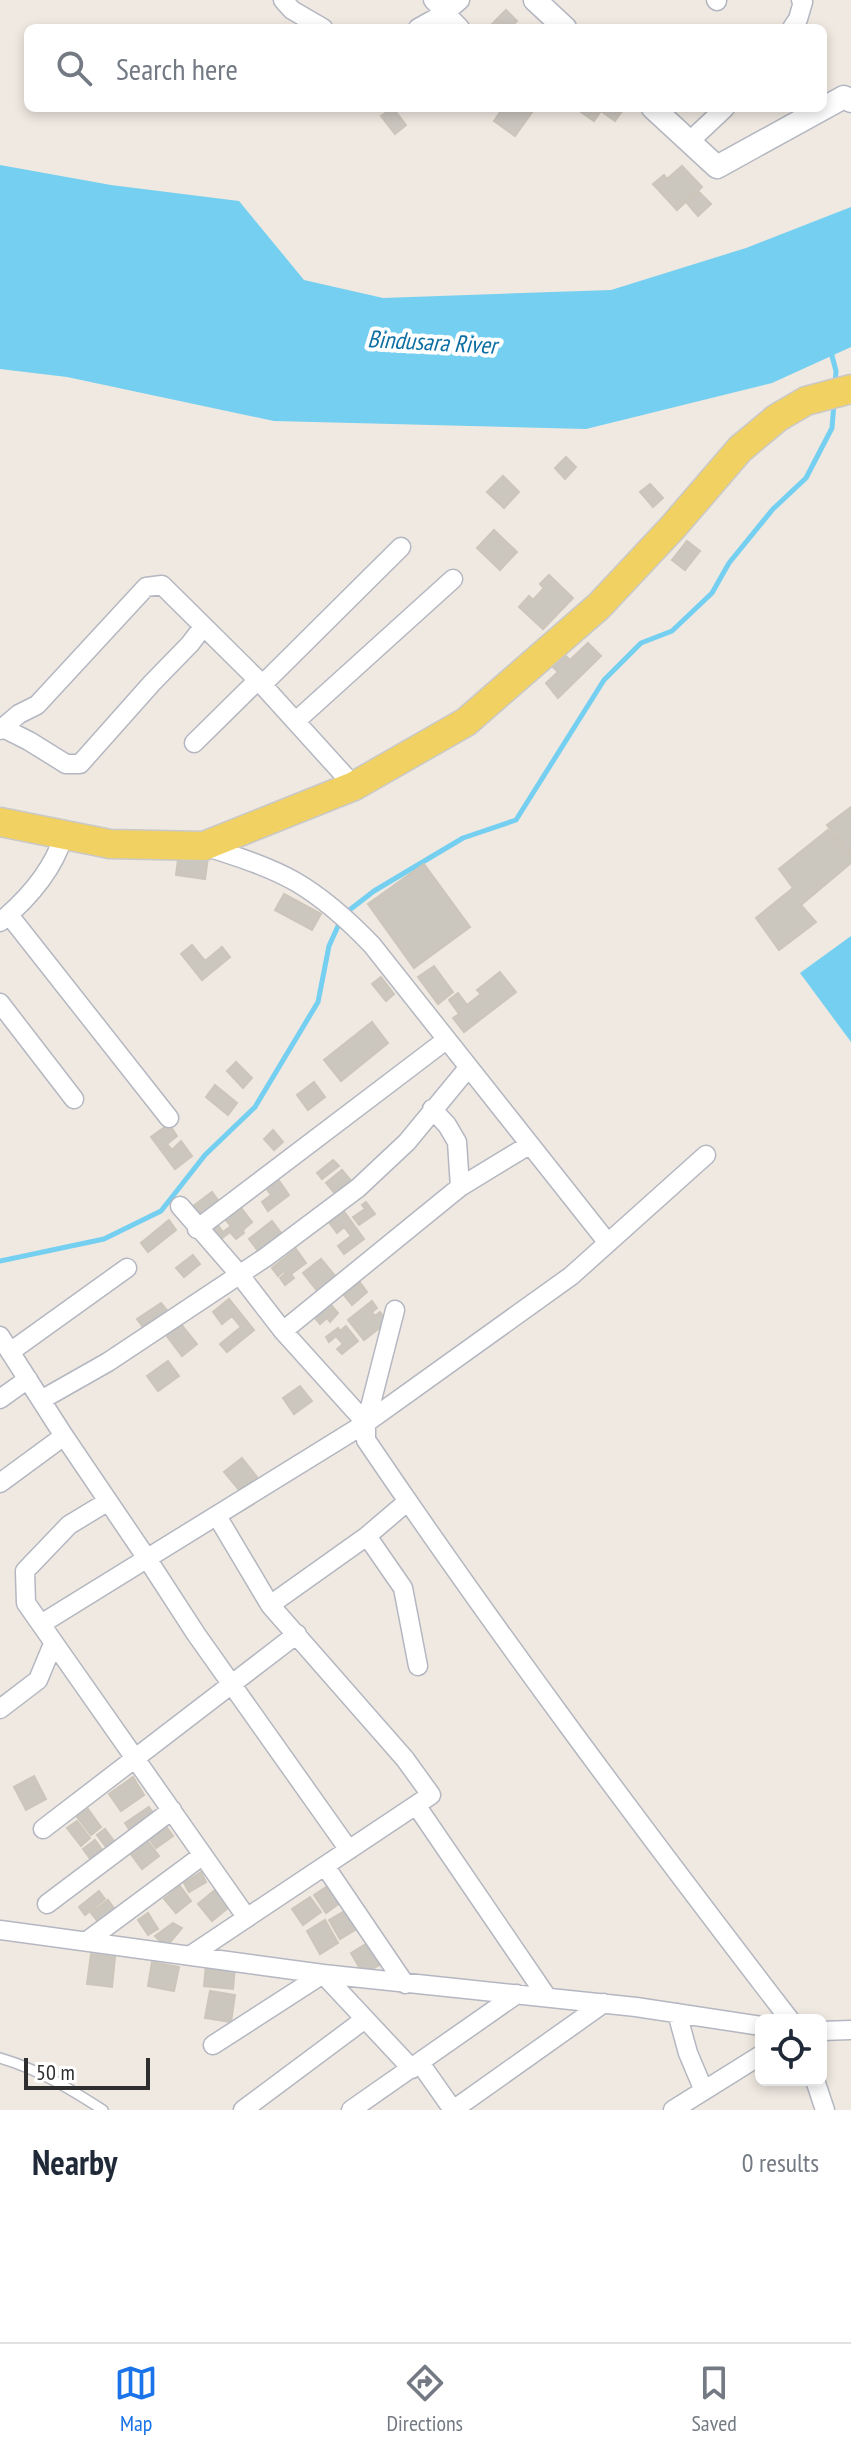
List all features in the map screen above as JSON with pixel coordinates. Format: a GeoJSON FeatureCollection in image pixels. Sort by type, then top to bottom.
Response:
{"type":"FeatureCollection","features":[{"type":"Feature","properties":{"kind":"main road"},"geometry":{"type":"LineString","coordinates":[[0,822],[110,844],[204,846],[354,786],[466,722],[599,606],[740,449],[777,418],[806,401],[851,389]]}},
{"type":"Feature","properties":{"kind":"street"},"geometry":{"type":"LineString","coordinates":[[283,0],[292,10],[316,24]]}},
{"type":"Feature","properties":{"kind":"street"},"geometry":{"type":"LineString","coordinates":[[422,24],[439,6],[460,0]]}},
{"type":"Feature","properties":{"kind":"street"},"geometry":{"type":"LineString","coordinates":[[535,0],[561,24]]}},
{"type":"Feature","properties":{"kind":"street"},"geometry":{"type":"LineString","coordinates":[[795,24],[803,1]]}},
{"type":"Feature","properties":{"kind":"street"},"geometry":{"type":"LineString","coordinates":[[439,6],[456,24]]}},
{"type":"Feature","properties":{"kind":"street"},"geometry":{"type":"LineString","coordinates":[[827,106],[844,97],[851,101]]}},
{"type":"Feature","properties":{"kind":"street"},"geometry":{"type":"LineString","coordinates":[[657,112],[717,167],[817,112]]}},
{"type":"Feature","properties":{"kind":"street"},"geometry":{"type":"LineString","coordinates":[[690,141],[721,112]]}},
{"type":"Feature","properties":{"kind":"street"},"geometry":{"type":"LineString","coordinates":[[194,743],[401,547]]}},
{"type":"Feature","properties":{"kind":"street"},"geometry":{"type":"LineString","coordinates":[[296,721],[453,579]]}},
{"type":"Feature","properties":{"kind":"street"},"geometry":{"type":"LineString","coordinates":[[203,627],[80,764],[66,764],[39,746],[1,729],[19,714],[37,705],[146,587],[162,585],[260,683],[354,786]]}},
{"type":"Feature","properties":{"kind":"street"},"geometry":{"type":"LineString","coordinates":[[64,835],[51,865],[39,882],[4,918],[169,1118]]}},
{"type":"Feature","properties":{"kind":"street"},"geometry":{"type":"LineString","coordinates":[[204,846],[295,882],[343,915],[372,945],[608,1243]]}},
{"type":"Feature","properties":{"kind":"street"},"geometry":{"type":"LineString","coordinates":[[0,1003],[74,1099]]}},
{"type":"Feature","properties":{"kind":"street"},"geometry":{"type":"LineString","coordinates":[[197,1229],[446,1040]]}},
{"type":"Feature","properties":{"kind":"street"},"geometry":{"type":"LineString","coordinates":[[41,1400],[108,1362],[239,1274],[358,1188],[407,1142],[468,1068]]}},
{"type":"Feature","properties":{"kind":"street"},"geometry":{"type":"LineString","coordinates":[[432,1109],[457,1142],[460,1187]]}},
{"type":"Feature","properties":{"kind":"street"},"geometry":{"type":"LineString","coordinates":[[283,1331],[460,1187],[529,1145]]}},
{"type":"Feature","properties":{"kind":"street"},"geometry":{"type":"LineString","coordinates":[[41,1624],[366,1423],[571,1276],[706,1155]]}},
{"type":"Feature","properties":{"kind":"street"},"geometry":{"type":"LineString","coordinates":[[180,1206],[283,1331],[366,1423]]}},
{"type":"Feature","properties":{"kind":"street"},"geometry":{"type":"LineString","coordinates":[[127,1268],[5,1344],[196,1634],[349,1850]]}},
{"type":"Feature","properties":{"kind":"street"},"geometry":{"type":"LineString","coordinates":[[395,1310],[366,1423],[366,1440],[694,1896],[785,2014]]}},
{"type":"Feature","properties":{"kind":"street"},"geometry":{"type":"LineString","coordinates":[[0,1399],[28,1379]]}},
{"type":"Feature","properties":{"kind":"street"},"geometry":{"type":"LineString","coordinates":[[0,1483],[64,1436]]}},
{"type":"Feature","properties":{"kind":"street"},"geometry":{"type":"LineString","coordinates":[[270,1605],[367,1536],[408,1501]]}},
{"type":"Feature","properties":{"kind":"street"},"geometry":{"type":"LineString","coordinates":[[107,1502],[69,1525],[25,1571],[26,1603],[247,1918]]}},
{"type":"Feature","properties":{"kind":"street"},"geometry":{"type":"LineString","coordinates":[[191,1955],[431,1795],[405,1759],[270,1605],[217,1516]]}},
{"type":"Feature","properties":{"kind":"street"},"geometry":{"type":"LineString","coordinates":[[367,1536],[403,1588],[418,1666]]}},
{"type":"Feature","properties":{"kind":"street"},"geometry":{"type":"LineString","coordinates":[[43,1829],[297,1634]]}},
{"type":"Feature","properties":{"kind":"street"},"geometry":{"type":"LineString","coordinates":[[0,1709],[38,1680],[53,1644]]}},
{"type":"Feature","properties":{"kind":"street"},"geometry":{"type":"LineString","coordinates":[[416,1805],[547,1997]]}},
{"type":"Feature","properties":{"kind":"street"},"geometry":{"type":"LineString","coordinates":[[47,1904],[172,1810]]}},
{"type":"Feature","properties":{"kind":"street"},"geometry":{"type":"LineString","coordinates":[[87,1941],[203,1855]]}},
{"type":"Feature","properties":{"kind":"street"},"geometry":{"type":"LineString","coordinates":[[325,1866],[405,1984]]}},
{"type":"Feature","properties":{"kind":"street"},"geometry":{"type":"LineString","coordinates":[[2,1926],[323,1974],[604,2003],[755,2025]]}},
{"type":"Feature","properties":{"kind":"street"},"geometry":{"type":"LineString","coordinates":[[323,1974],[365,2019],[416,2066],[453,2110],[604,2003]]}},
{"type":"Feature","properties":{"kind":"street"},"geometry":{"type":"LineString","coordinates":[[213,2045],[323,1974]]}},
{"type":"Feature","properties":{"kind":"street"},"geometry":{"type":"LineString","coordinates":[[351,2110],[517,1994]]}},
{"type":"Feature","properties":{"kind":"street"},"geometry":{"type":"LineString","coordinates":[[677,2013],[688,2053],[704,2091]]}},
{"type":"Feature","properties":{"kind":"street"},"geometry":{"type":"LineString","coordinates":[[243,2110],[365,2019]]}},
{"type":"Feature","properties":{"kind":"street"},"geometry":{"type":"LineString","coordinates":[[827,2031],[851,2030]]}},
{"type":"Feature","properties":{"kind":"street"},"geometry":{"type":"LineString","coordinates":[[673,2110],[755,2059]]}},
{"type":"Feature","properties":{"kind":"street"},"geometry":{"type":"LineString","coordinates":[[817,2086],[825,2110]]}},
{"type":"Feature","properties":{"kind":"lane"},"geometry":{"type":"LineString","coordinates":[[0,2058],[24,2065],[60,2083],[103,2110]]}},
{"type":"Feature","properties":{"kind":"water","name":"Bindusara River"},"geometry":{"type":"Polygon","coordinates":[[[0,165],[111,185],[239,201],[304,280],[383,298],[611,290],[746,248],[851,207],[851,347],[772,383],[586,429],[274,421],[67,377],[0,369],[0,165]]]}},
{"type":"Feature","properties":{"kind":"water"},"geometry":{"type":"Polygon","coordinates":[[[851,936],[851,1042],[800,973],[851,936]]]}},
{"type":"Feature","properties":{"kind":"building"},"geometry":{"type":"Polygon","coordinates":[[[506,10],[517,21],[514,24],[492,24],[506,10]]]}},
{"type":"Feature","properties":{"kind":"building"},"geometry":{"type":"Polygon","coordinates":[[[396,112],[406,125],[395,134],[381,116],[396,112]]]}},
{"type":"Feature","properties":{"kind":"building"},"geometry":{"type":"Polygon","coordinates":[[[500,112],[532,112],[515,136],[494,121],[500,112]]]}},
{"type":"Feature","properties":{"kind":"building"},"geometry":{"type":"Polygon","coordinates":[[[581,112],[600,112],[594,121],[581,112]]]}},
{"type":"Feature","properties":{"kind":"building"},"geometry":{"type":"Polygon","coordinates":[[[602,112],[621,112],[615,121],[602,112]]]}},
{"type":"Feature","properties":{"kind":"building"},"geometry":{"type":"Polygon","coordinates":[[[682,166],[702,187],[677,210],[653,184],[664,175],[667,179],[682,166]]]}},
{"type":"Feature","properties":{"kind":"building"},"geometry":{"type":"Polygon","coordinates":[[[699,192],[711,204],[698,216],[687,203],[699,192]]]}},
{"type":"Feature","properties":{"kind":"building"},"geometry":{"type":"Polygon","coordinates":[[[566,457],[576,467],[565,479],[555,468],[566,457]]]}},
{"type":"Feature","properties":{"kind":"building"},"geometry":{"type":"Polygon","coordinates":[[[503,476],[519,492],[504,508],[487,492],[503,476]]]}},
{"type":"Feature","properties":{"kind":"building"},"geometry":{"type":"Polygon","coordinates":[[[650,484],[663,498],[653,507],[640,492],[650,484]]]}},
{"type":"Feature","properties":{"kind":"building"},"geometry":{"type":"Polygon","coordinates":[[[494,530],[517,552],[500,570],[477,548],[494,530]]]}},
{"type":"Feature","properties":{"kind":"building"},"geometry":{"type":"Polygon","coordinates":[[[687,541],[700,551],[685,570],[672,560],[687,541]]]}},
{"type":"Feature","properties":{"kind":"building"},"geometry":{"type":"Polygon","coordinates":[[[549,575],[573,598],[543,629],[519,607],[529,596],[533,600],[544,588],[540,584],[549,575]]]}},
{"type":"Feature","properties":{"kind":"building"},"geometry":{"type":"Polygon","coordinates":[[[588,643],[601,656],[558,698],[546,683],[558,672],[553,667],[566,656],[570,660],[588,643]]]}},
{"type":"Feature","properties":{"kind":"building"},"geometry":{"type":"Polygon","coordinates":[[[851,807],[851,853],[850,854],[827,825],[851,807]]]}},
{"type":"Feature","properties":{"kind":"building"},"geometry":{"type":"Polygon","coordinates":[[[828,830],[851,857],[851,863],[801,905],[816,922],[779,950],[756,918],[793,888],[779,869],[828,830]]]}},
{"type":"Feature","properties":{"kind":"building"},"geometry":{"type":"Polygon","coordinates":[[[179,852],[208,857],[205,879],[176,875],[179,852]]]}},
{"type":"Feature","properties":{"kind":"building"},"geometry":{"type":"Polygon","coordinates":[[[424,864],[470,927],[414,968],[368,904],[424,864]]]}},
{"type":"Feature","properties":{"kind":"building"},"geometry":{"type":"Polygon","coordinates":[[[284,894],[321,914],[312,930],[275,910],[284,894]]]}},
{"type":"Feature","properties":{"kind":"building"},"geometry":{"type":"Polygon","coordinates":[[[192,945],[205,961],[222,947],[230,957],[202,980],[181,954],[192,945]]]}},
{"type":"Feature","properties":{"kind":"building"},"geometry":{"type":"Polygon","coordinates":[[[434,966],[453,992],[438,1004],[418,977],[434,966]]]}},
{"type":"Feature","properties":{"kind":"building"},"geometry":{"type":"Polygon","coordinates":[[[500,972],[516,992],[464,1032],[453,1018],[459,1014],[449,1000],[458,993],[467,1005],[481,994],[477,990],[500,972]]]}},
{"type":"Feature","properties":{"kind":"building"},"geometry":{"type":"Polygon","coordinates":[[[381,977],[394,994],[386,1001],[372,984],[381,977]]]}},
{"type":"Feature","properties":{"kind":"building"},"geometry":{"type":"Polygon","coordinates":[[[372,1022],[388,1043],[341,1081],[324,1060],[372,1022]]]}},
{"type":"Feature","properties":{"kind":"building"},"geometry":{"type":"Polygon","coordinates":[[[236,1062],[252,1078],[243,1088],[227,1071],[236,1062]]]}},
{"type":"Feature","properties":{"kind":"building"},"geometry":{"type":"Polygon","coordinates":[[[314,1082],[325,1097],[308,1110],[297,1095],[314,1082]]]}},
{"type":"Feature","properties":{"kind":"building"},"geometry":{"type":"Polygon","coordinates":[[[215,1085],[237,1103],[228,1115],[206,1097],[215,1085]]]}},
{"type":"Feature","properties":{"kind":"building"},"geometry":{"type":"Polygon","coordinates":[[[169,1124],[177,1136],[167,1144],[172,1150],[181,1141],[192,1156],[175,1169],[151,1137],[169,1124]]]}},
{"type":"Feature","properties":{"kind":"building"},"geometry":{"type":"Polygon","coordinates":[[[273,1130],[283,1142],[274,1150],[264,1139],[273,1130]]]}},
{"type":"Feature","properties":{"kind":"building"},"geometry":{"type":"Polygon","coordinates":[[[333,1160],[339,1166],[322,1179],[317,1173],[333,1160]]]}},
{"type":"Feature","properties":{"kind":"building"},"geometry":{"type":"Polygon","coordinates":[[[342,1170],[353,1183],[337,1196],[326,1183],[342,1170]]]}},
{"type":"Feature","properties":{"kind":"building"},"geometry":{"type":"Polygon","coordinates":[[[275,1175],[289,1195],[268,1211],[262,1202],[271,1195],[263,1184],[275,1175]]]}},
{"type":"Feature","properties":{"kind":"building"},"geometry":{"type":"Polygon","coordinates":[[[212,1192],[221,1204],[197,1222],[188,1210],[212,1192]]]}},
{"type":"Feature","properties":{"kind":"building"},"geometry":{"type":"Polygon","coordinates":[[[366,1202],[375,1214],[359,1225],[353,1217],[365,1209],[362,1205],[366,1202]]]}},
{"type":"Feature","properties":{"kind":"building"},"geometry":{"type":"Polygon","coordinates":[[[239,1205],[252,1222],[236,1239],[230,1232],[213,1245],[204,1234],[217,1224],[223,1232],[231,1226],[224,1218],[239,1205]]]}},
{"type":"Feature","properties":{"kind":"building"},"geometry":{"type":"Polygon","coordinates":[[[343,1210],[364,1239],[344,1254],[338,1246],[351,1236],[344,1227],[337,1233],[328,1221],[343,1210]]]}},
{"type":"Feature","properties":{"kind":"building"},"geometry":{"type":"Polygon","coordinates":[[[169,1220],[176,1230],[148,1252],[141,1243],[169,1220]]]}},
{"type":"Feature","properties":{"kind":"building"},"geometry":{"type":"Polygon","coordinates":[[[272,1221],[285,1238],[262,1256],[249,1239],[272,1221]]]}},
{"type":"Feature","properties":{"kind":"building"},"geometry":{"type":"Polygon","coordinates":[[[296,1249],[306,1263],[291,1274],[294,1278],[285,1285],[280,1278],[286,1273],[284,1271],[278,1276],[272,1268],[296,1249]]]}},
{"type":"Feature","properties":{"kind":"building"},"geometry":{"type":"Polygon","coordinates":[[[193,1255],[200,1264],[184,1277],[176,1268],[193,1255]]]}},
{"type":"Feature","properties":{"kind":"building"},"geometry":{"type":"Polygon","coordinates":[[[321,1259],[337,1278],[319,1293],[303,1273],[321,1259]]]}},
{"type":"Feature","properties":{"kind":"building"},"geometry":{"type":"Polygon","coordinates":[[[357,1278],[367,1292],[352,1305],[338,1288],[348,1280],[354,1287],[357,1278]]]}},
{"type":"Feature","properties":{"kind":"building"},"geometry":{"type":"Polygon","coordinates":[[[229,1299],[254,1330],[227,1352],[220,1344],[241,1327],[232,1316],[222,1324],[213,1312],[229,1299]]]}},
{"type":"Feature","properties":{"kind":"building"},"geometry":{"type":"Polygon","coordinates":[[[326,1299],[338,1313],[330,1322],[327,1318],[320,1324],[310,1312],[326,1299]]]}},
{"type":"Feature","properties":{"kind":"building"},"geometry":{"type":"Polygon","coordinates":[[[372,1301],[377,1308],[372,1312],[375,1316],[380,1312],[387,1322],[364,1340],[348,1320],[372,1301]]]}},
{"type":"Feature","properties":{"kind":"building"},"geometry":{"type":"Polygon","coordinates":[[[161,1303],[170,1314],[146,1331],[137,1319],[161,1303]]]}},
{"type":"Feature","properties":{"kind":"building"},"geometry":{"type":"Polygon","coordinates":[[[181,1324],[197,1344],[182,1356],[166,1335],[181,1324]]]}},
{"type":"Feature","properties":{"kind":"building"},"geometry":{"type":"Polygon","coordinates":[[[346,1326],[358,1341],[342,1354],[337,1349],[343,1344],[336,1336],[329,1342],[326,1337],[346,1326]]]}},
{"type":"Feature","properties":{"kind":"building"},"geometry":{"type":"Polygon","coordinates":[[[168,1361],[179,1376],[158,1391],[147,1376],[168,1361]]]}},
{"type":"Feature","properties":{"kind":"building"},"geometry":{"type":"Polygon","coordinates":[[[300,1386],[312,1401],[294,1414],[283,1398],[300,1386]]]}},
{"type":"Feature","properties":{"kind":"building"},"geometry":{"type":"Polygon","coordinates":[[[242,1458],[257,1477],[239,1490],[224,1472],[242,1458]]]}},
{"type":"Feature","properties":{"kind":"building"},"geometry":{"type":"Polygon","coordinates":[[[34,1776],[46,1799],[26,1810],[14,1787],[34,1776]]]}},
{"type":"Feature","properties":{"kind":"building"},"geometry":{"type":"Polygon","coordinates":[[[133,1777],[144,1795],[121,1811],[109,1794],[133,1777]]]}},
{"type":"Feature","properties":{"kind":"building"},"geometry":{"type":"Polygon","coordinates":[[[149,1807],[157,1819],[133,1835],[125,1823],[149,1807]]]}},
{"type":"Feature","properties":{"kind":"building"},"geometry":{"type":"Polygon","coordinates":[[[88,1809],[101,1827],[91,1835],[77,1817],[88,1809]]]}},
{"type":"Feature","properties":{"kind":"building"},"geometry":{"type":"Polygon","coordinates":[[[77,1821],[90,1838],[81,1846],[67,1828],[77,1821]]]}},
{"type":"Feature","properties":{"kind":"building"},"geometry":{"type":"Polygon","coordinates":[[[165,1825],[173,1836],[156,1848],[148,1837],[165,1825]]]}},
{"type":"Feature","properties":{"kind":"building"},"geometry":{"type":"Polygon","coordinates":[[[105,1829],[117,1845],[109,1851],[97,1835],[105,1829]]]}},
{"type":"Feature","properties":{"kind":"building"},"geometry":{"type":"Polygon","coordinates":[[[95,1840],[106,1855],[94,1864],[83,1849],[95,1840]]]}},
{"type":"Feature","properties":{"kind":"building"},"geometry":{"type":"Polygon","coordinates":[[[147,1840],[159,1856],[142,1869],[130,1853],[147,1840]]]}},
{"type":"Feature","properties":{"kind":"building"},"geometry":{"type":"Polygon","coordinates":[[[201,1872],[206,1882],[189,1892],[184,1883],[201,1872]]]}},
{"type":"Feature","properties":{"kind":"building"},"geometry":{"type":"Polygon","coordinates":[[[332,1883],[344,1900],[326,1913],[314,1895],[332,1883]]]}},
{"type":"Feature","properties":{"kind":"building"},"geometry":{"type":"Polygon","coordinates":[[[180,1886],[191,1901],[176,1913],[164,1899],[180,1886]]]}},
{"type":"Feature","properties":{"kind":"building"},"geometry":{"type":"Polygon","coordinates":[[[215,1890],[229,1907],[212,1921],[198,1904],[215,1890]]]}},
{"type":"Feature","properties":{"kind":"building"},"geometry":{"type":"Polygon","coordinates":[[[99,1891],[105,1899],[85,1915],[79,1907],[99,1891]]]}},
{"type":"Feature","properties":{"kind":"building"},"geometry":{"type":"Polygon","coordinates":[[[310,1897],[321,1912],[303,1925],[292,1909],[310,1897]]]}},
{"type":"Feature","properties":{"kind":"building"},"geometry":{"type":"Polygon","coordinates":[[[108,1900],[116,1911],[99,1923],[91,1913],[108,1900]]]}},
{"type":"Feature","properties":{"kind":"building"},"geometry":{"type":"Polygon","coordinates":[[[348,1909],[360,1927],[340,1939],[329,1920],[348,1909]]]}},
{"type":"Feature","properties":{"kind":"building"},"geometry":{"type":"Polygon","coordinates":[[[148,1913],[158,1929],[148,1935],[138,1920],[148,1913]]]}},
{"type":"Feature","properties":{"kind":"building"},"geometry":{"type":"Polygon","coordinates":[[[325,1920],[338,1943],[320,1954],[307,1931],[325,1920]]]}},
{"type":"Feature","properties":{"kind":"building"},"geometry":{"type":"Polygon","coordinates":[[[173,1923],[182,1928],[166,1947],[155,1936],[173,1923]]]}},
{"type":"Feature","properties":{"kind":"building"},"geometry":{"type":"Polygon","coordinates":[[[371,1941],[383,1963],[363,1974],[351,1953],[371,1941]]]}},
{"type":"Feature","properties":{"kind":"building"},"geometry":{"type":"Polygon","coordinates":[[[91,1954],[115,1957],[112,1987],[87,1984],[91,1954]]]}},
{"type":"Feature","properties":{"kind":"building"},"geometry":{"type":"Polygon","coordinates":[[[152,1962],[179,1967],[174,1991],[148,1986],[152,1962]]]}},
{"type":"Feature","properties":{"kind":"building"},"geometry":{"type":"Polygon","coordinates":[[[206,1964],[235,1967],[233,1989],[204,1986],[206,1964]]]}},
{"type":"Feature","properties":{"kind":"building"},"geometry":{"type":"Polygon","coordinates":[[[210,1991],[235,1995],[231,2022],[205,2018],[210,1991]]]}},
{"type":"Feature","properties":{"kind":"waterway"},"geometry":{"type":"LineString","coordinates":[[831,352],[836,371],[835,385]]}},
{"type":"Feature","properties":{"kind":"waterway"},"geometry":{"type":"LineString","coordinates":[[0,1261],[104,1239],[161,1211],[205,1155],[255,1107],[318,1002],[329,946],[343,915],[374,891],[463,838],[516,820],[604,680],[641,643],[672,631],[712,593],[729,563],[773,509],[806,478],[832,428],[834,403]]}}]}
